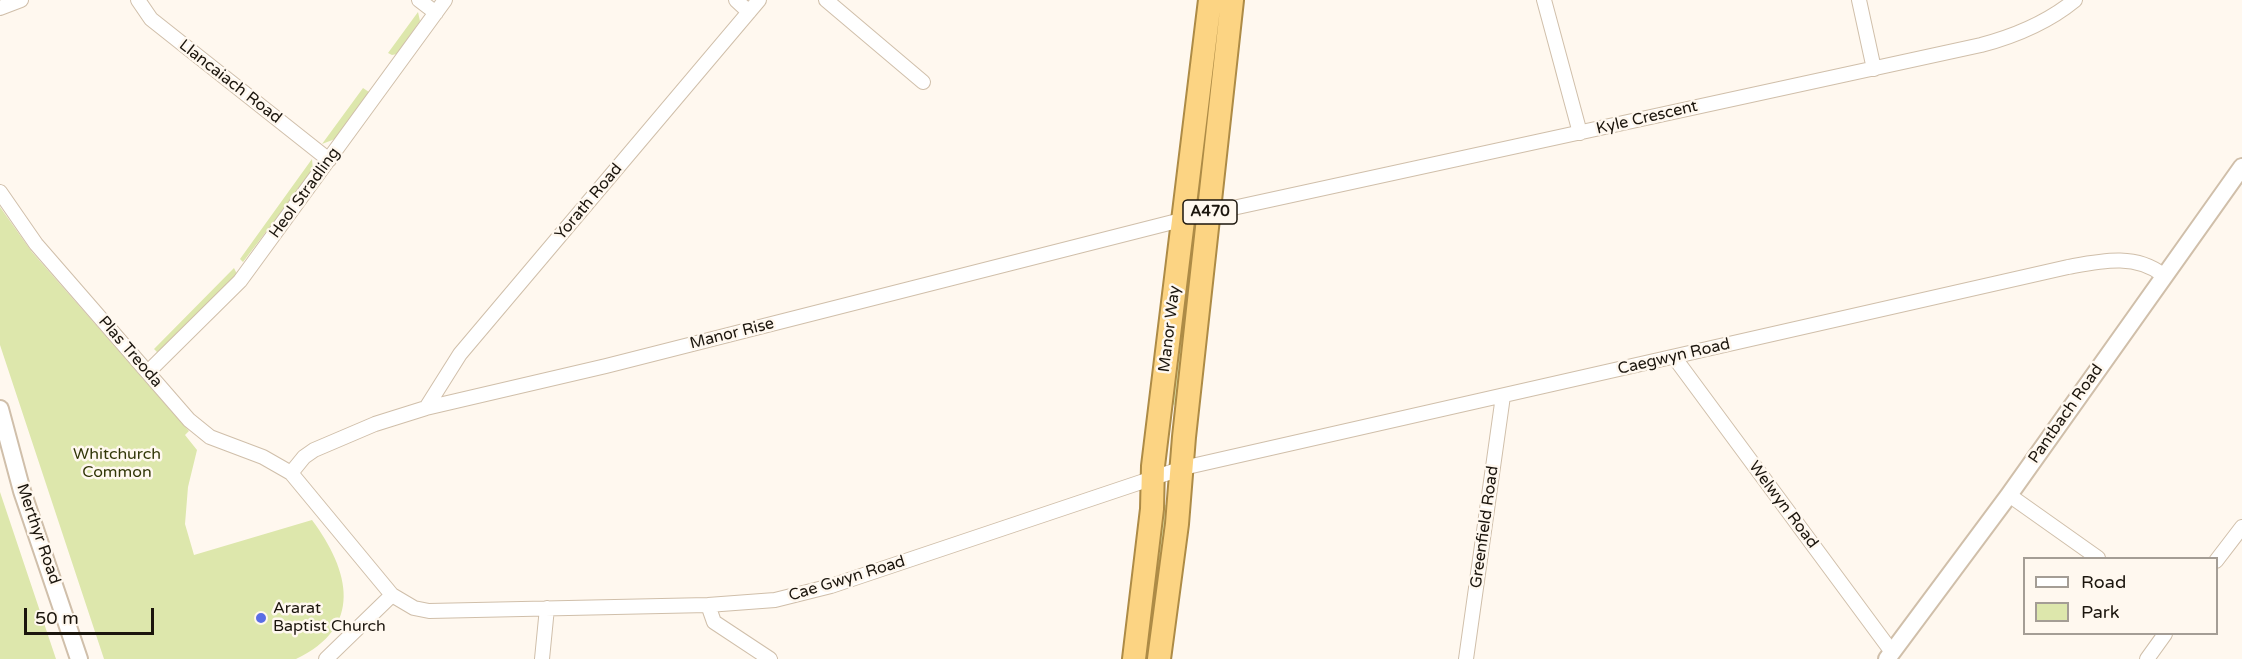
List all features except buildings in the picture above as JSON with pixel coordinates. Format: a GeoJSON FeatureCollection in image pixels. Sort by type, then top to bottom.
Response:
{"type":"FeatureCollection","features":[{"type":"Feature","properties":{"kind":"highway","name":"Manor Way"},"geometry":{"type":"LineString","coordinates":[[1134,659],[1152,509],[1152,479],[1210,0]]}},
{"type":"Feature","properties":{"kind":"highway","name":"Manor Way"},"geometry":{"type":"LineString","coordinates":[[1159,659],[1183,468],[1184,437],[1232,0]]}},
{"type":"Feature","properties":{"kind":"street"},"geometry":{"type":"LineString","coordinates":[[0,8],[21,0]]}},
{"type":"Feature","properties":{"kind":"street","name":"Llancaiach Road"},"geometry":{"type":"LineString","coordinates":[[138,0],[151,20],[329,160]]}},
{"type":"Feature","properties":{"kind":"street"},"geometry":{"type":"LineString","coordinates":[[419,0],[436,13]]}},
{"type":"Feature","properties":{"kind":"street","name":"Heol Stradling"},"geometry":{"type":"LineString","coordinates":[[148,372],[240,280],[445,0]]}},
{"type":"Feature","properties":{"kind":"street"},"geometry":{"type":"LineString","coordinates":[[736,0],[749,12]]}},
{"type":"Feature","properties":{"kind":"street","name":"Yorath Road"},"geometry":{"type":"LineString","coordinates":[[426,408],[460,354],[759,0]]}},
{"type":"Feature","properties":{"kind":"street"},"geometry":{"type":"LineString","coordinates":[[826,0],[923,82]]}},
{"type":"Feature","properties":{"kind":"street"},"geometry":{"type":"LineString","coordinates":[[1544,0],[1580,134]]}},
{"type":"Feature","properties":{"kind":"street"},"geometry":{"type":"LineString","coordinates":[[1859,0],[1874,69]]}},
{"type":"Feature","properties":{"kind":"street","name":"Kyle Crescent"},"geometry":{"type":"LineString","coordinates":[[1210,213],[1874,69],[2018,34],[2050,18],[2075,0]]}},
{"type":"Feature","properties":{"kind":"street","name":"Pantbach Road"},"geometry":{"type":"LineString","coordinates":[[1889,657],[2009,495],[2163,275],[2242,167]]}},
{"type":"Feature","properties":{"kind":"street","name":"Plas Treoda"},"geometry":{"type":"LineString","coordinates":[[0,192],[36,244],[200,430],[231,446],[275,463],[291,473]]}},
{"type":"Feature","properties":{"kind":"street","name":"Manor Rise"},"geometry":{"type":"LineString","coordinates":[[291,473],[304,457],[329,443],[375,424],[426,408],[628,360],[1185,219]]}},
{"type":"Feature","properties":{"kind":"street","name":"Caegwyn Road"},"geometry":{"type":"LineString","coordinates":[[1183,468],[2099,262],[2139,262],[2150,265],[2163,275]]}},
{"type":"Feature","properties":{"kind":"street","name":"Welwyn Road"},"geometry":{"type":"LineString","coordinates":[[1674,357],[1889,657]]}},
{"type":"Feature","properties":{"kind":"street","name":"Greenfield Road"},"geometry":{"type":"LineString","coordinates":[[1466,659],[1503,396]]}},
{"type":"Feature","properties":{"kind":"street","name":"Merthyr Road"},"geometry":{"type":"LineString","coordinates":[[0,409],[5,452],[79,659]]}},
{"type":"Feature","properties":{"kind":"street","name":"Cae Gwyn Road"},"geometry":{"type":"LineString","coordinates":[[291,473],[392,595],[414,608],[429,611],[708,605],[776,600],[803,594],[1183,468]]}},
{"type":"Feature","properties":{"kind":"street"},"geometry":{"type":"LineString","coordinates":[[2009,495],[2097,557]]}},
{"type":"Feature","properties":{"kind":"street"},"geometry":{"type":"LineString","coordinates":[[2218,560],[2242,527]]}},
{"type":"Feature","properties":{"kind":"street"},"geometry":{"type":"LineString","coordinates":[[326,659],[392,595]]}},
{"type":"Feature","properties":{"kind":"street"},"geometry":{"type":"LineString","coordinates":[[708,605],[714,622],[770,659]]}},
{"type":"Feature","properties":{"kind":"street"},"geometry":{"type":"LineString","coordinates":[[542,659],[547,608]]}},
{"type":"Feature","properties":{"kind":"street"},"geometry":{"type":"LineString","coordinates":[[2147,659],[2164,635]]}},
{"type":"Feature","properties":{"kind":"green space"},"geometry":{"type":"Polygon","coordinates":[[[1219,0],[1224,0],[1176,405],[1170,404],[1219,0]]]}},
{"type":"Feature","properties":{"kind":"green space"},"geometry":{"type":"Polygon","coordinates":[[[418,12],[420,21],[397,54],[388,53],[418,12]]]}},
{"type":"Feature","properties":{"kind":"green space"},"geometry":{"type":"Polygon","coordinates":[[[363,88],[369,92],[335,139],[322,144],[363,88]]]}},
{"type":"Feature","properties":{"kind":"green space"},"geometry":{"type":"Polygon","coordinates":[[[312,159],[313,170],[243,262],[240,259],[312,159]]]}},
{"type":"Feature","properties":{"kind":"green space","name":"Whitchurch Common"},"geometry":{"type":"Polygon","coordinates":[[[0,207],[32,252],[189,431],[185,435],[197,450],[188,487],[185,524],[194,555],[312,520],[335,559],[342,578],[344,597],[341,614],[333,631],[318,646],[296,659],[104,659],[0,345],[0,207]]]}},
{"type":"Feature","properties":{"kind":"green space"},"geometry":{"type":"Polygon","coordinates":[[[234,268],[237,274],[158,353],[154,349],[234,268]]]}},
{"type":"Feature","properties":{"kind":"green space"},"geometry":{"type":"Polygon","coordinates":[[[0,492],[56,659],[0,659],[0,492]]]}},
{"type":"Feature","properties":{"kind":"green space"},"geometry":{"type":"Polygon","coordinates":[[[1169,504],[1151,659],[1146,659],[1165,505],[1169,504]]]}},
{"type":"Feature","properties":{"kind":"place","name":"Ararat Baptist Church"},"geometry":{"type":"Point","coordinates":[261,618]}}]}
